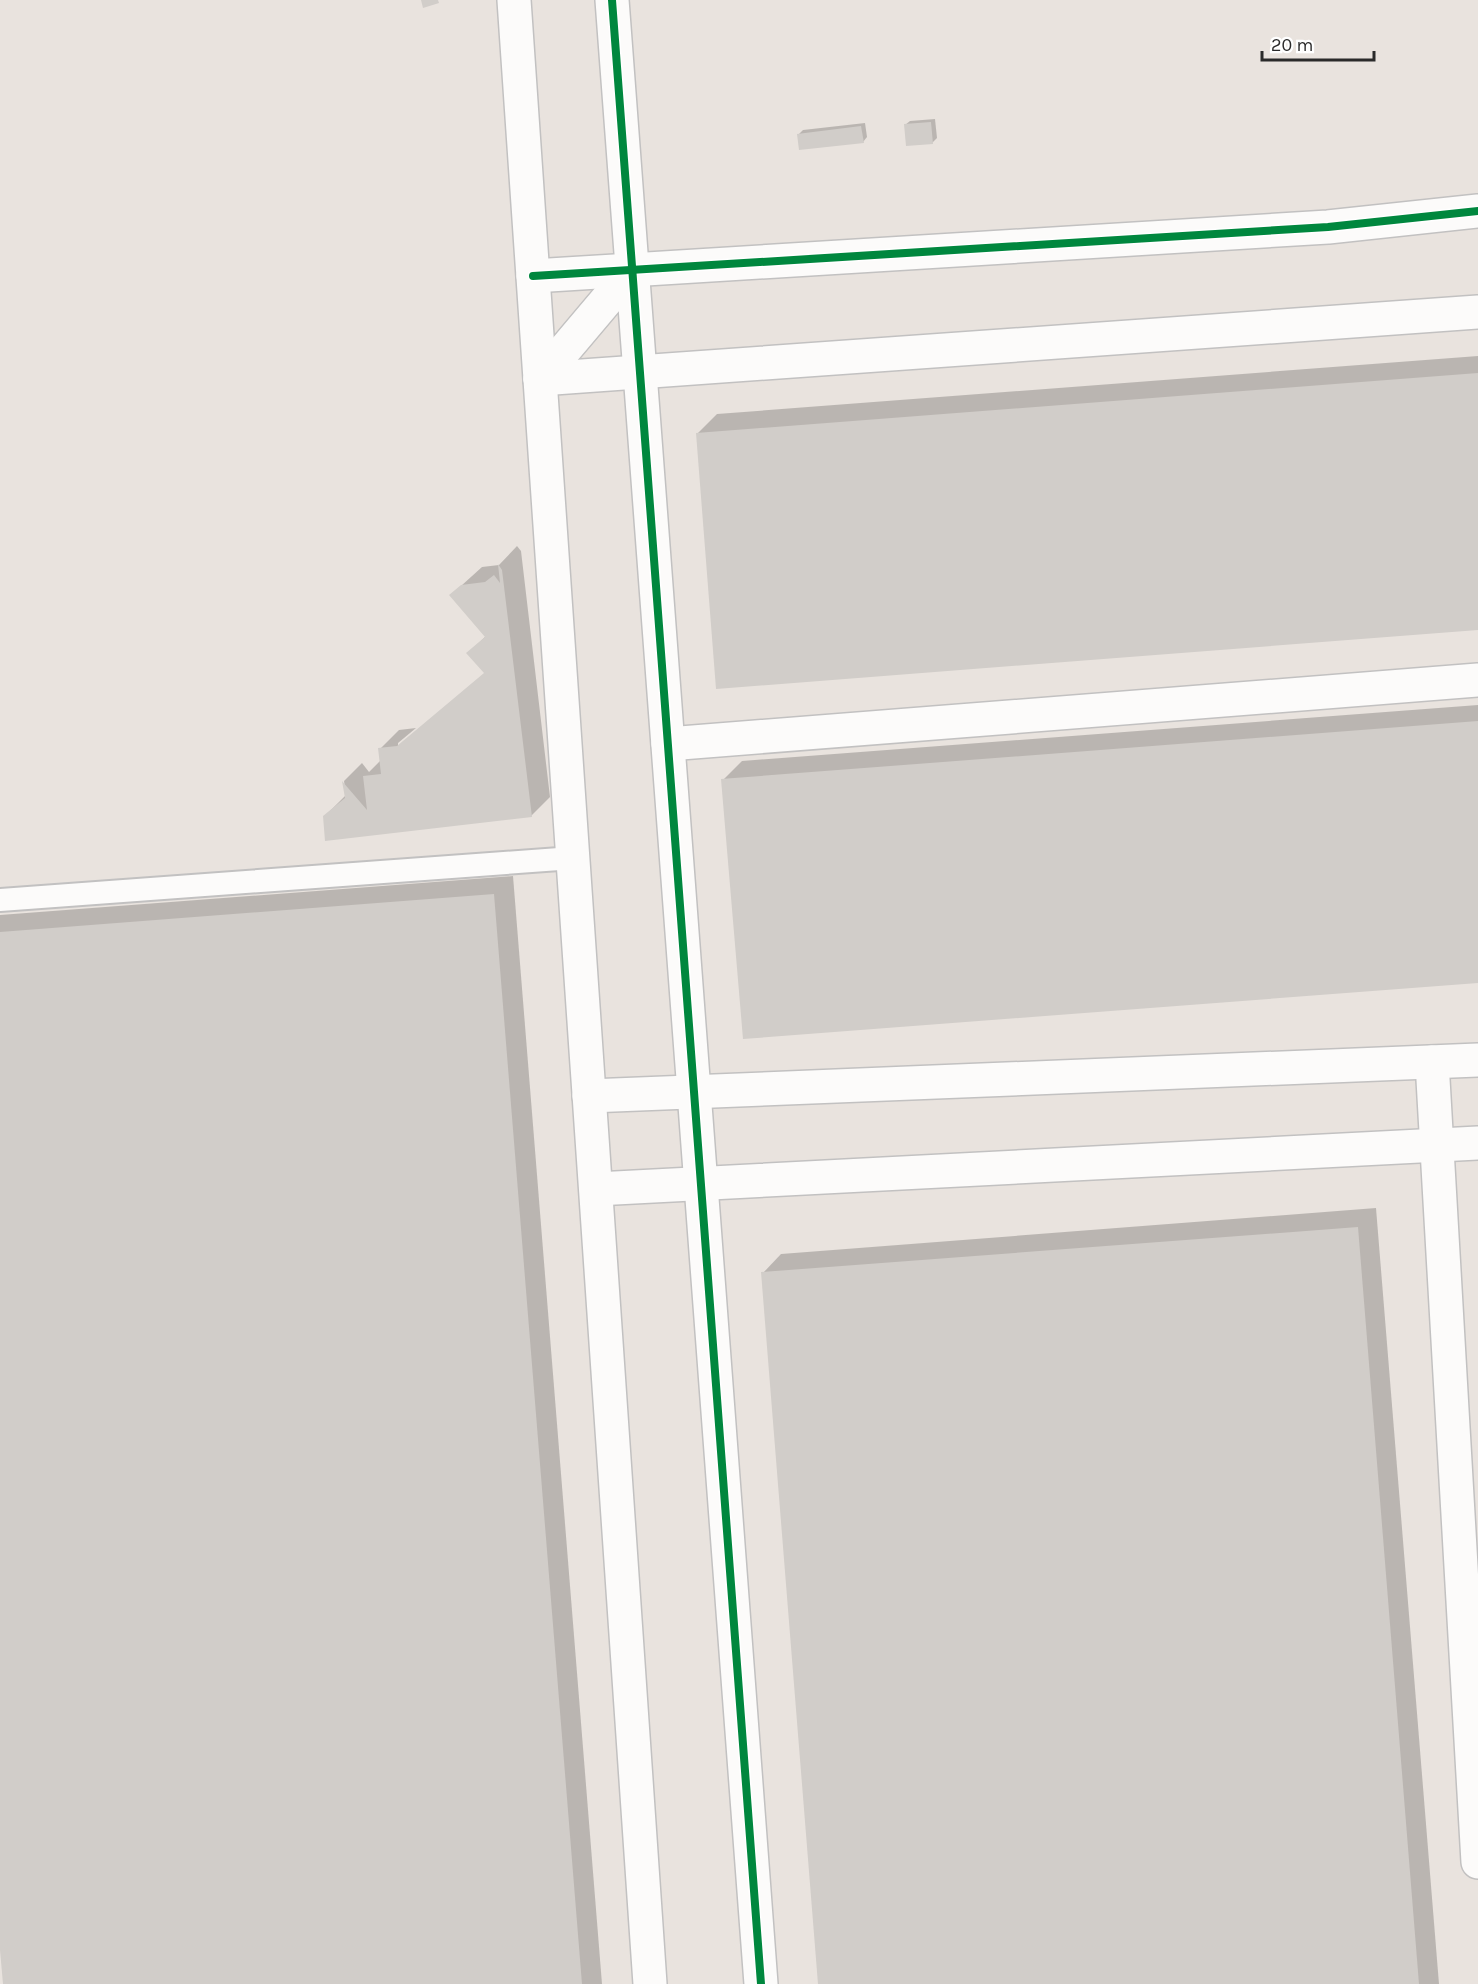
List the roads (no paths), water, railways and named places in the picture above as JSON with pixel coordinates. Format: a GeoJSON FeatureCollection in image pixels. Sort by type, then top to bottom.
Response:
{"type":"FeatureCollection","features":[{"type":"Feature","properties":{"kind":"street"},"geometry":{"type":"LineString","coordinates":[[514,0],[650,1984]]}},
{"type":"Feature","properties":{"kind":"street"},"geometry":{"type":"LineString","coordinates":[[612,0],[761,1984]]}},
{"type":"Feature","properties":{"kind":"street"},"geometry":{"type":"LineString","coordinates":[[532,276],[1328,227],[1478,211]]}},
{"type":"Feature","properties":{"kind":"street"},"geometry":{"type":"LineString","coordinates":[[540,379],[632,270]]}},
{"type":"Feature","properties":{"kind":"street"},"geometry":{"type":"LineString","coordinates":[[540,379],[1478,312]]}},
{"type":"Feature","properties":{"kind":"street"},"geometry":{"type":"LineString","coordinates":[[668,744],[1478,680]]}},
{"type":"Feature","properties":{"kind":"street"},"geometry":{"type":"LineString","coordinates":[[589,1096],[1478,1060]]}},
{"type":"Feature","properties":{"kind":"street"},"geometry":{"type":"LineString","coordinates":[[1432,1062],[1478,1863]]}},
{"type":"Feature","properties":{"kind":"street"},"geometry":{"type":"LineString","coordinates":[[596,1189],[1478,1143]]}},
{"type":"Feature","properties":{"kind":"lane"},"geometry":{"type":"LineString","coordinates":[[0,900],[573,858]]}}]}
